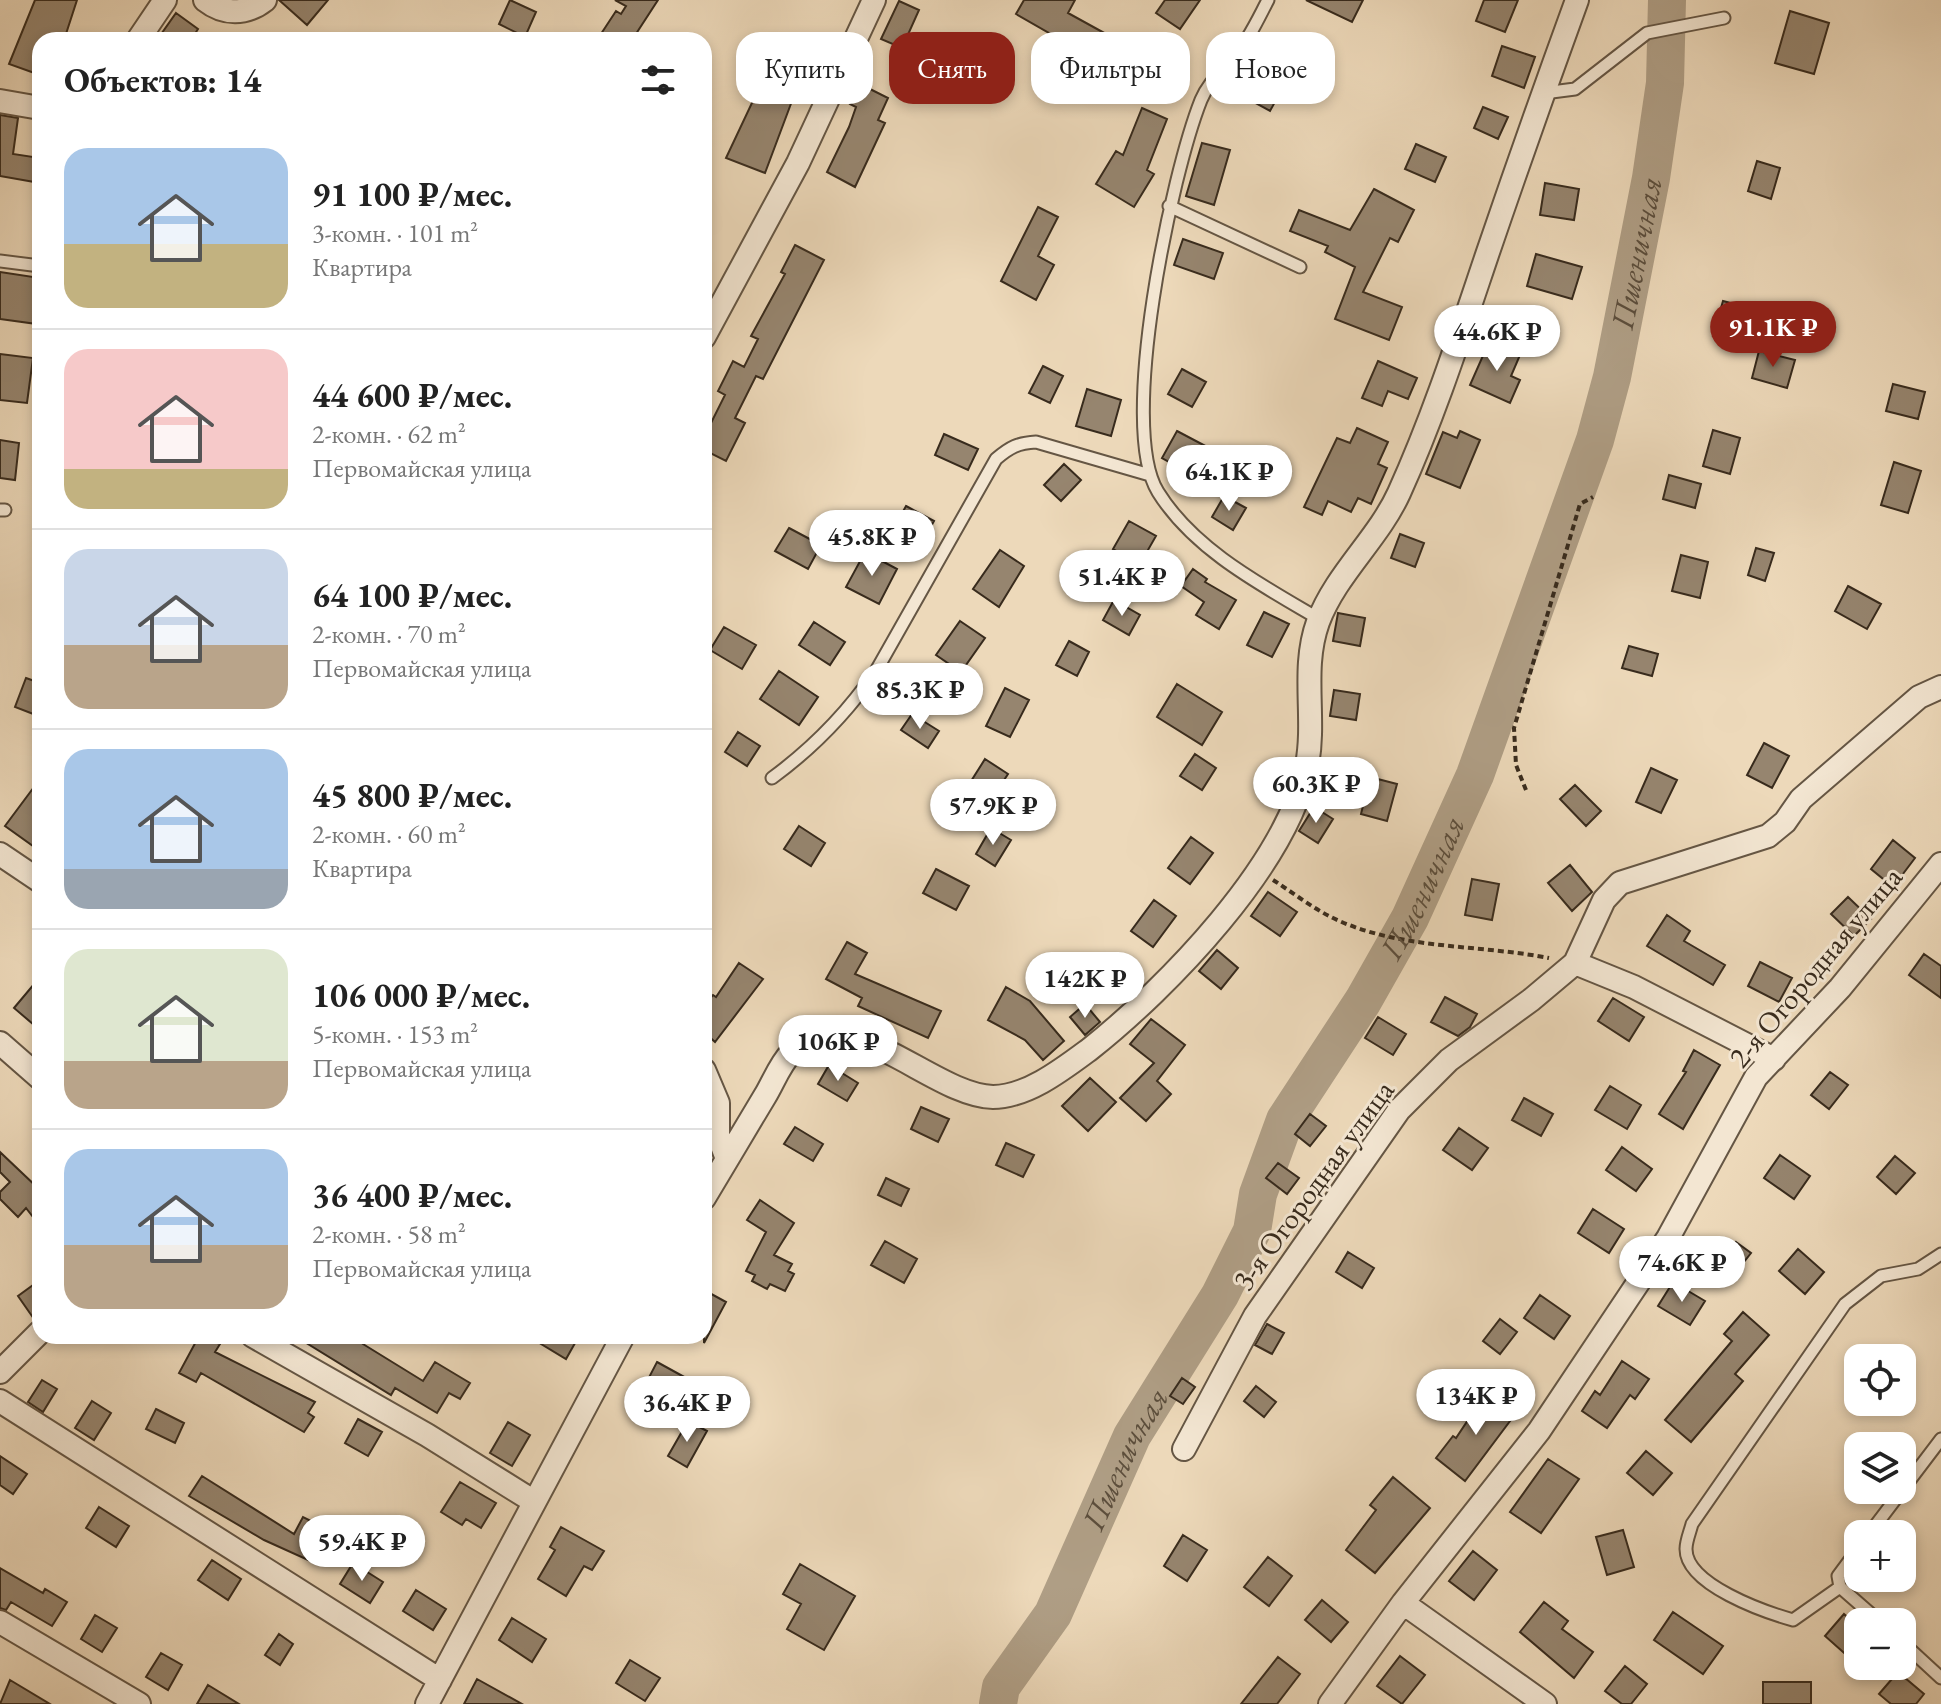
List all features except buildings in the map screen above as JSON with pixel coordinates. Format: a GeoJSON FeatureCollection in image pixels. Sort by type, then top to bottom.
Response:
{"type":"FeatureCollection","features":[{"type":"Feature","properties":{"kind":"street"},"geometry":{"type":"LineString","coordinates":[[143,32],[165,0]]}},
{"type":"Feature","properties":{"kind":"street"},"geometry":{"type":"LineString","coordinates":[[205,0],[230,13],[256,7],[265,0]]}},
{"type":"Feature","properties":{"kind":"street"},"geometry":{"type":"LineString","coordinates":[[712,322],[798,163],[874,0]]}},
{"type":"Feature","properties":{"kind":"street"},"geometry":{"type":"LineString","coordinates":[[712,1184],[792,1051],[827,1035],[861,1038],[964,1094],[1006,1095],[1046,1078],[1132,1014],[1197,946],[1258,870],[1287,822],[1308,761],[1310,652],[1319,619],[1354,559],[1397,498],[1446,375],[1577,0]]}},
{"type":"Feature","properties":{"kind":"street"},"geometry":{"type":"LineString","coordinates":[[0,101],[32,107]]}},
{"type":"Feature","properties":{"kind":"street","name":"3-я Огородная улица"},"geometry":{"type":"LineString","coordinates":[[1184,1449],[1255,1316],[1399,1110],[1449,1060],[1531,1000],[1575,963],[1604,900],[1620,883],[1768,836],[1785,822],[1801,799],[1919,697],[1941,687]]}},
{"type":"Feature","properties":{"kind":"street"},"geometry":{"type":"LineString","coordinates":[[0,854],[32,876]]}},
{"type":"Feature","properties":{"kind":"street","name":"2-я Огородная улица"},"geometry":{"type":"LineString","coordinates":[[1330,1704],[1403,1603],[1539,1431],[1668,1238],[1756,1077],[1840,988],[1941,864]]}},
{"type":"Feature","properties":{"kind":"street"},"geometry":{"type":"LineString","coordinates":[[1575,963],[1634,987],[1774,1059]]}},
{"type":"Feature","properties":{"kind":"street"},"geometry":{"type":"LineString","coordinates":[[0,1043],[32,1071]]}},
{"type":"Feature","properties":{"kind":"street"},"geometry":{"type":"LineString","coordinates":[[712,1089],[718,1103],[718,1135],[727,1159]]}},
{"type":"Feature","properties":{"kind":"street"},"geometry":{"type":"LineString","coordinates":[[0,1372],[32,1340]]}},
{"type":"Feature","properties":{"kind":"street"},"geometry":{"type":"LineString","coordinates":[[267,1344],[427,1435],[533,1501]]}},
{"type":"Feature","properties":{"kind":"street"},"geometry":{"type":"LineString","coordinates":[[427,1704],[619,1344]]}},
{"type":"Feature","properties":{"kind":"street"},"geometry":{"type":"LineString","coordinates":[[0,1401],[440,1680]]}},
{"type":"Feature","properties":{"kind":"street"},"geometry":{"type":"LineString","coordinates":[[1403,1603],[1545,1704]]}},
{"type":"Feature","properties":{"kind":"street"},"geometry":{"type":"LineString","coordinates":[[0,1622],[139,1704]]}},
{"type":"Feature","properties":{"kind":"lane"},"geometry":{"type":"LineString","coordinates":[[1268,0],[1233,58],[1213,77],[1201,101],[1169,206],[1158,260],[1146,380],[1145,454],[1150,475],[1177,516],[1229,564],[1319,619]]}},
{"type":"Feature","properties":{"kind":"lane"},"geometry":{"type":"LineString","coordinates":[[1544,93],[1575,89],[1647,33],[1724,18]]}},
{"type":"Feature","properties":{"kind":"lane"},"geometry":{"type":"LineString","coordinates":[[1169,206],[1300,267]]}},
{"type":"Feature","properties":{"kind":"lane"},"geometry":{"type":"LineString","coordinates":[[0,261],[32,265]]}},
{"type":"Feature","properties":{"kind":"lane"},"geometry":{"type":"LineString","coordinates":[[772,778],[808,750],[854,703],[876,671],[996,459],[1008,449],[1018,443],[1036,442],[1150,475]]}},
{"type":"Feature","properties":{"kind":"lane"},"geometry":{"type":"LineString","coordinates":[[1840,1587],[1793,1620],[1755,1610],[1696,1574],[1686,1552],[1692,1524],[1845,1304],[1881,1276],[1918,1269],[1941,1254]]}},
{"type":"Feature","properties":{"kind":"lane"},"geometry":{"type":"LineString","coordinates":[[1880,1520],[1941,1439]]}},
{"type":"Feature","properties":{"kind":"lane"},"geometry":{"type":"LineString","coordinates":[[1844,1568],[1838,1576],[1840,1587],[1864,1608]]}},
{"type":"Feature","properties":{"kind":"lane"},"geometry":{"type":"LineString","coordinates":[[1916,1655],[1941,1678]]}},
{"type":"Feature","properties":{"kind":"path"},"geometry":{"type":"LineString","coordinates":[[1526,790],[1516,765],[1514,728],[1580,504],[1593,497]]}},
{"type":"Feature","properties":{"kind":"path"},"geometry":{"type":"LineString","coordinates":[[1258,870],[1331,918],[1398,940],[1502,949],[1575,963]]}},
{"type":"Feature","properties":{"kind":"waterway","name":"Пшеничная"},"geometry":{"type":"LineString","coordinates":[[998,1704],[1001,1687],[1053,1614],[1132,1436],[1220,1295],[1252,1231],[1258,1194],[1285,1120],[1363,1001],[1410,918],[1475,775],[1595,440],[1612,377],[1651,178],[1665,83],[1667,0]]}}]}
